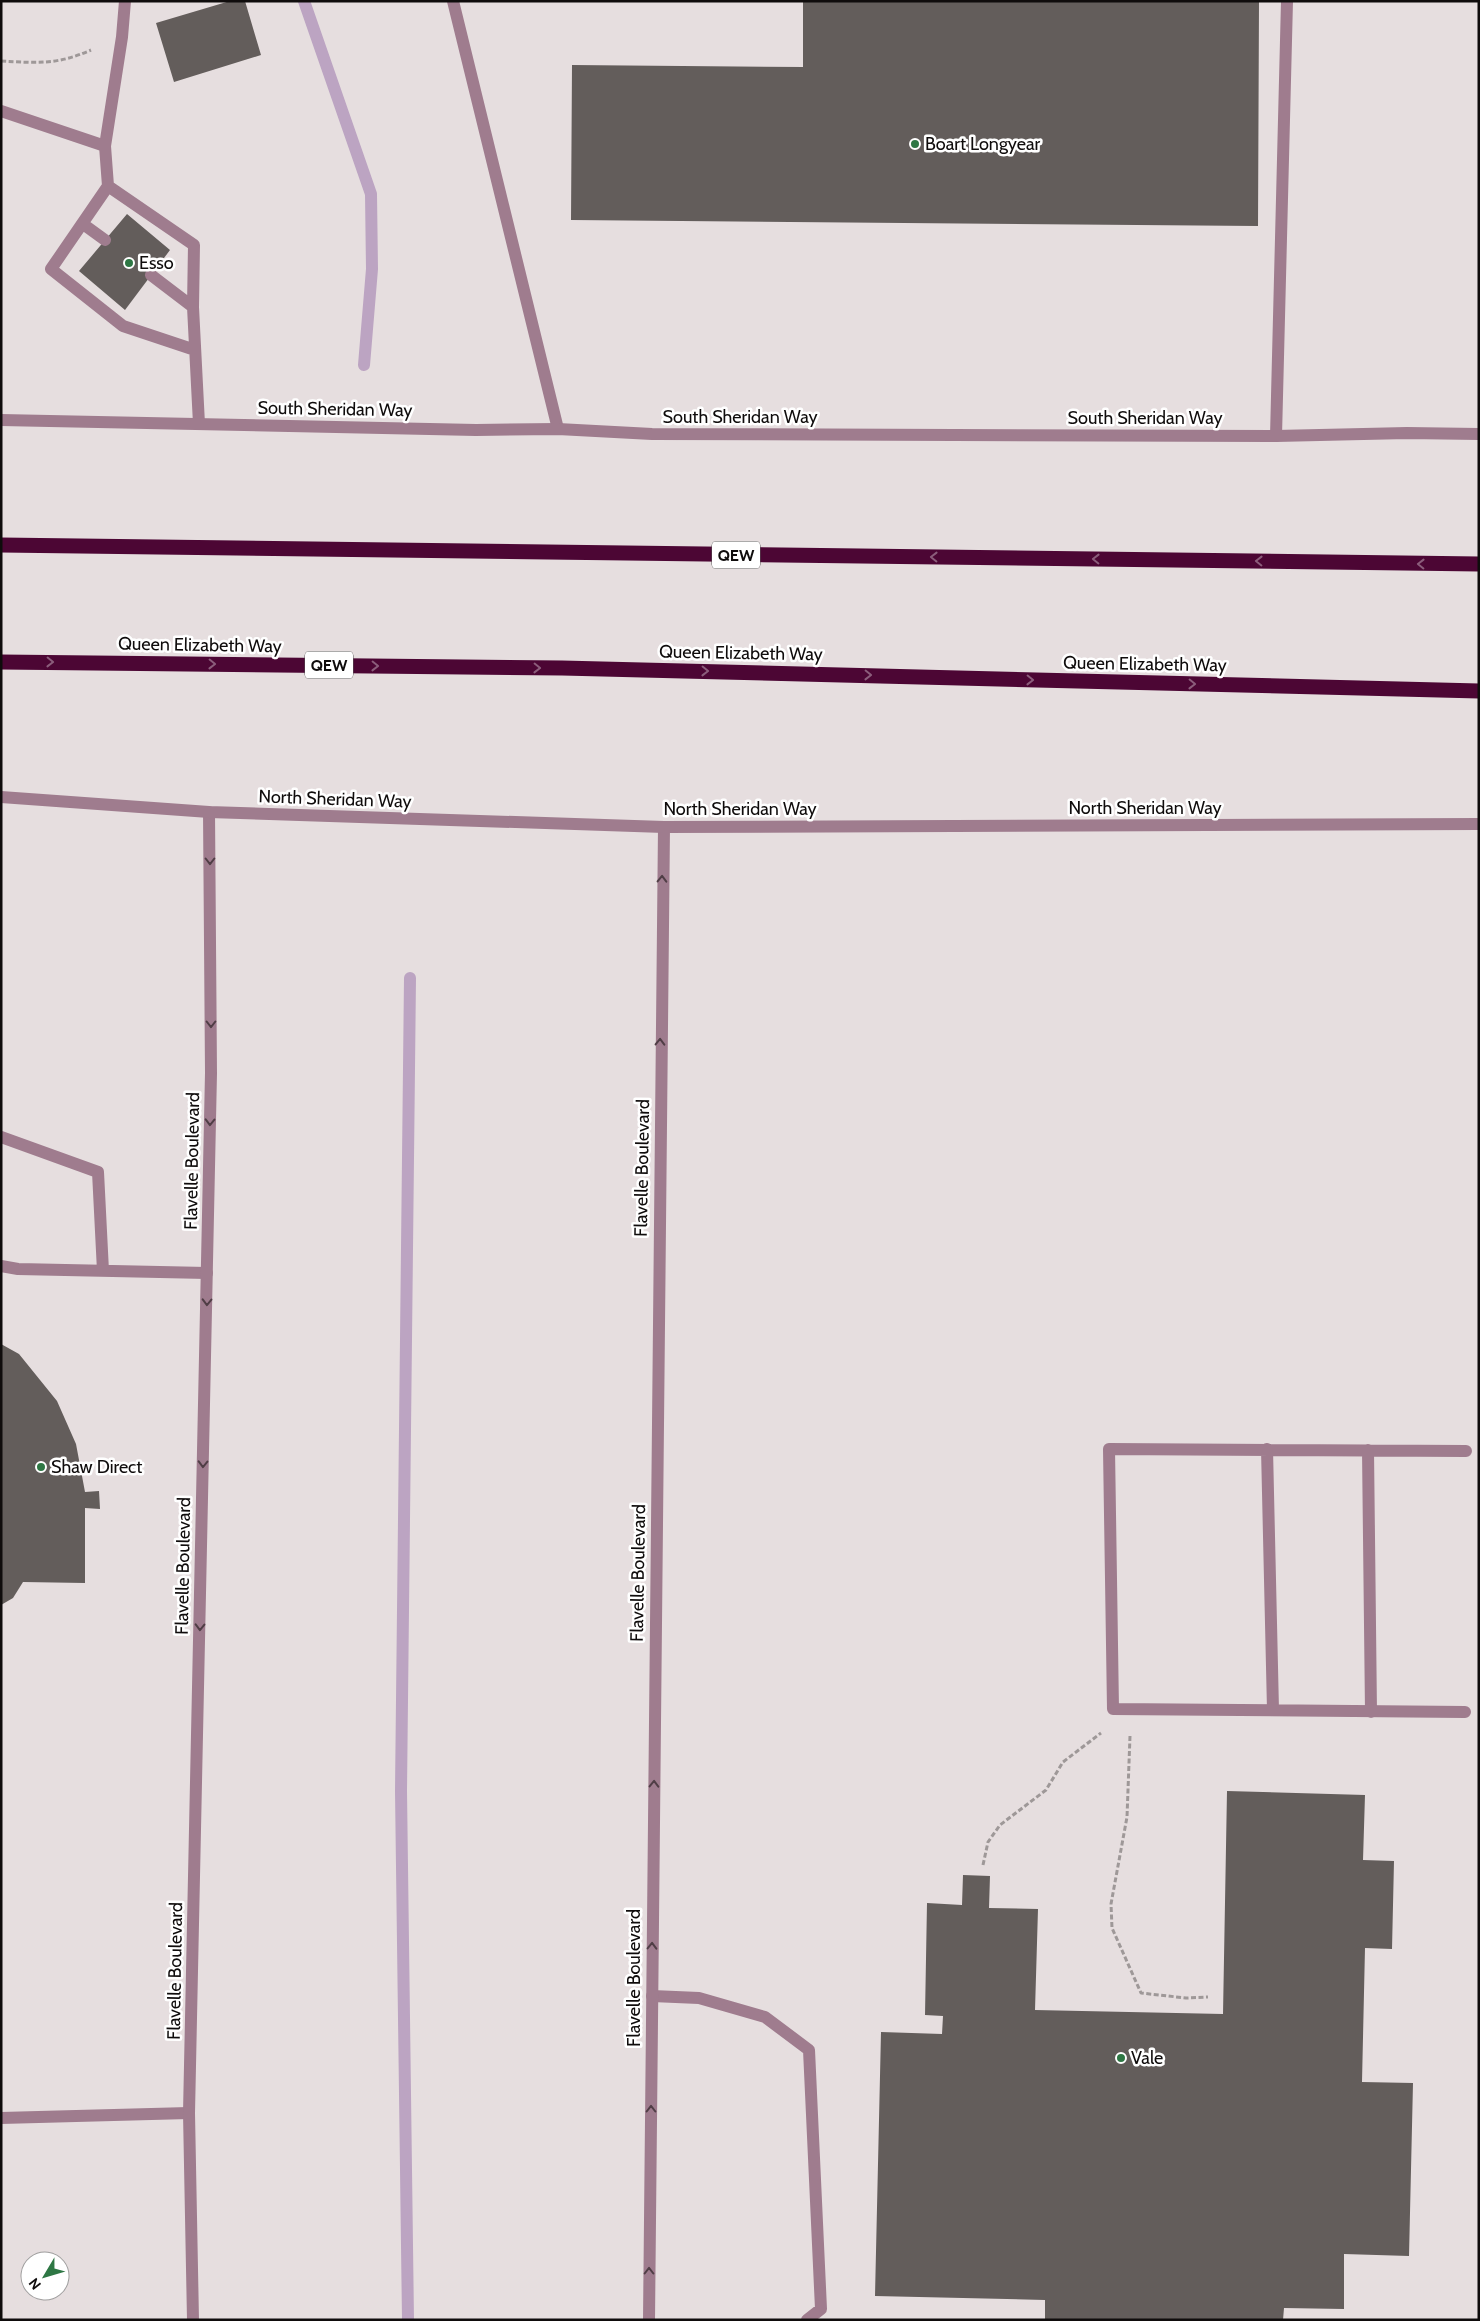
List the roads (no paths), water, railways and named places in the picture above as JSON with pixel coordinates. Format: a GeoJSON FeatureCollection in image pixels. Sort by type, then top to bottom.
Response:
{"type":"FeatureCollection","features":[{"type":"Feature","properties":{"kind":"highway","name":"QEW"},"geometry":{"type":"LineString","coordinates":[[1,545],[1479,564]]}},
{"type":"Feature","properties":{"kind":"highway","name":"Queen Elizabeth Way"},"geometry":{"type":"LineString","coordinates":[[1,662],[590,668],[1479,691]]}},
{"type":"Feature","properties":{"kind":"street"},"geometry":{"type":"LineString","coordinates":[[125,1],[122,37],[105,146],[108,186],[51,269],[123,326],[195,350]]}},
{"type":"Feature","properties":{"kind":"street"},"geometry":{"type":"LineString","coordinates":[[453,1],[558,429]]}},
{"type":"Feature","properties":{"kind":"street"},"geometry":{"type":"LineString","coordinates":[[1276,436],[1287,1]]}},
{"type":"Feature","properties":{"kind":"street"},"geometry":{"type":"LineString","coordinates":[[1,111],[105,146]]}},
{"type":"Feature","properties":{"kind":"street"},"geometry":{"type":"LineString","coordinates":[[108,186],[194,244],[193,307],[199,424]]}},
{"type":"Feature","properties":{"kind":"street"},"geometry":{"type":"LineString","coordinates":[[83,224],[105,240]]}},
{"type":"Feature","properties":{"kind":"street"},"geometry":{"type":"LineString","coordinates":[[151,275],[193,307]]}},
{"type":"Feature","properties":{"kind":"street","name":"South Sheridan Way"},"geometry":{"type":"LineString","coordinates":[[1,420],[558,429],[652,434],[1276,436],[1407,433],[1479,434]]}},
{"type":"Feature","properties":{"kind":"street","name":"North Sheridan Way"},"geometry":{"type":"LineString","coordinates":[[1,797],[209,812],[664,827],[1479,824]]}},
{"type":"Feature","properties":{"kind":"street","name":"Flavelle Boulevard"},"geometry":{"type":"LineString","coordinates":[[193,2320],[189,2113],[211,1073],[209,812]]}},
{"type":"Feature","properties":{"kind":"street","name":"Flavelle Boulevard"},"geometry":{"type":"LineString","coordinates":[[649,2320],[664,827]]}},
{"type":"Feature","properties":{"kind":"street"},"geometry":{"type":"LineString","coordinates":[[1,1137],[98,1172],[103,1271]]}},
{"type":"Feature","properties":{"kind":"street"},"geometry":{"type":"LineString","coordinates":[[1,1266],[18,1269],[207,1273]]}},
{"type":"Feature","properties":{"kind":"street"},"geometry":{"type":"LineString","coordinates":[[1464,1712],[1114,1709],[1109,1449],[1466,1452]]}},
{"type":"Feature","properties":{"kind":"street"},"geometry":{"type":"LineString","coordinates":[[1267,1449],[1273,1710]]}},
{"type":"Feature","properties":{"kind":"street"},"geometry":{"type":"LineString","coordinates":[[1368,1450],[1372,1712]]}},
{"type":"Feature","properties":{"kind":"street"},"geometry":{"type":"LineString","coordinates":[[652,1996],[699,1998],[766,2017],[809,2050],[821,2309],[807,2320]]}},
{"type":"Feature","properties":{"kind":"street"},"geometry":{"type":"LineString","coordinates":[[1,2118],[189,2113]]}},
{"type":"Feature","properties":{"kind":"waterway"},"geometry":{"type":"LineString","coordinates":[[304,1],[371,194],[372,269],[364,365]]}},
{"type":"Feature","properties":{"kind":"waterway"},"geometry":{"type":"LineString","coordinates":[[408,2320],[401,1791],[410,978]]}},
{"type":"Feature","properties":{"kind":"place","name":"Boart Longyear"},"geometry":{"type":"Point","coordinates":[915,144]}},
{"type":"Feature","properties":{"kind":"place","name":"Esso"},"geometry":{"type":"Point","coordinates":[129,263]}},
{"type":"Feature","properties":{"kind":"place","name":"Shaw Direct"},"geometry":{"type":"Point","coordinates":[41,1467]}},
{"type":"Feature","properties":{"kind":"place","name":"Vale"},"geometry":{"type":"Point","coordinates":[1121,2058]}}]}
